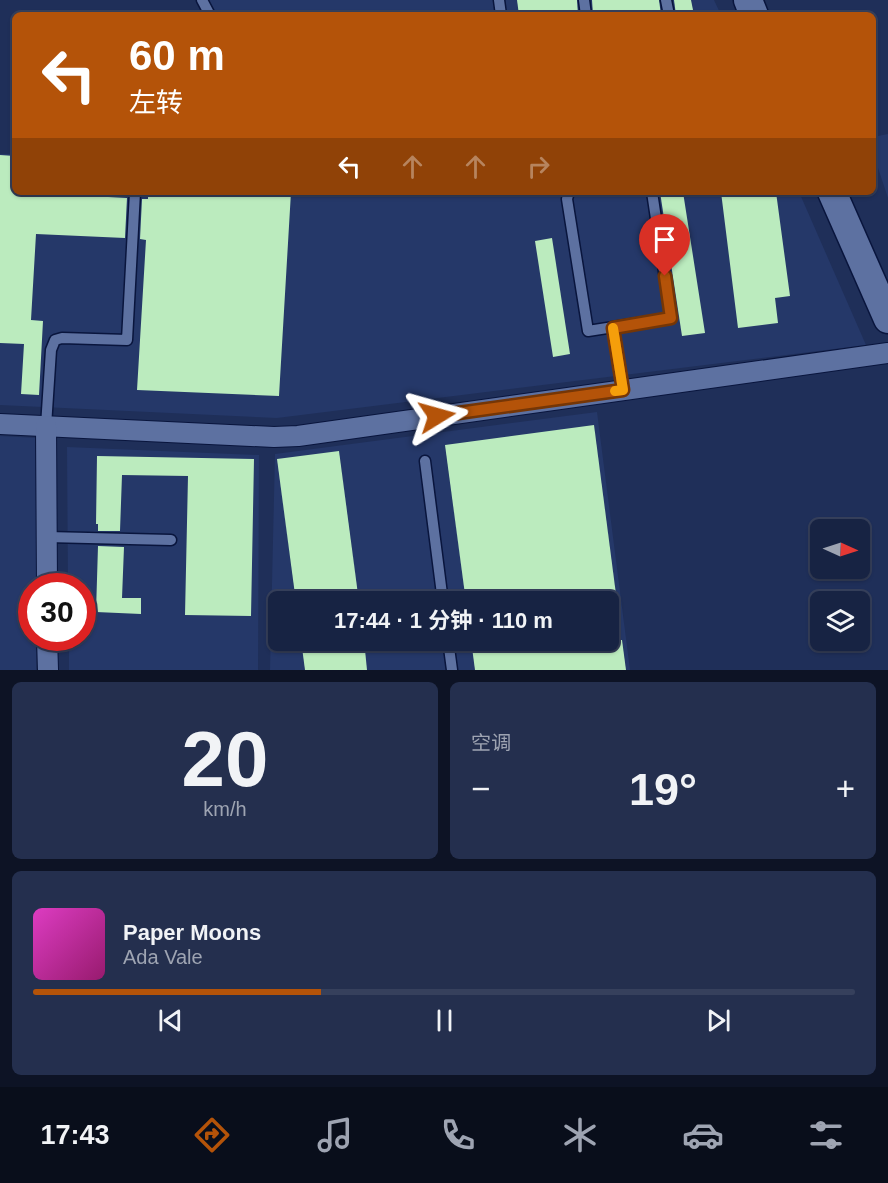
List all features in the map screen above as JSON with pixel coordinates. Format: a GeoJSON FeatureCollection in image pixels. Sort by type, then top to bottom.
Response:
{"type":"FeatureCollection","features":[{"type":"Feature","properties":{"kind":"street"},"geometry":{"type":"LineString","coordinates":[[833,195],[888,319]]}},
{"type":"Feature","properties":{"kind":"street"},"geometry":{"type":"LineString","coordinates":[[0,424],[274,437],[298,436],[888,353]]}},
{"type":"Feature","properties":{"kind":"street"},"geometry":{"type":"LineString","coordinates":[[46,426],[47,573]]}},
{"type":"Feature","properties":{"kind":"street"},"geometry":{"type":"LineString","coordinates":[[47,651],[48,670]]}},
{"type":"Feature","properties":{"kind":"lane"},"geometry":{"type":"LineString","coordinates":[[46,426],[51,350],[55,340],[62,338],[127,340],[135,195]]}},
{"type":"Feature","properties":{"kind":"lane"},"geometry":{"type":"LineString","coordinates":[[568,195],[588,331],[671,318],[652,195]]}},
{"type":"Feature","properties":{"kind":"lane"},"geometry":{"type":"LineString","coordinates":[[613,328],[623,390]]}},
{"type":"Feature","properties":{"kind":"lane"},"geometry":{"type":"LineString","coordinates":[[425,461],[442,591]]}},
{"type":"Feature","properties":{"kind":"lane"},"geometry":{"type":"LineString","coordinates":[[47,537],[171,540]]}},
{"type":"Feature","properties":{"kind":"lane"},"geometry":{"type":"LineString","coordinates":[[449,651],[452,670]]}},
{"type":"Feature","properties":{"kind":"shaded area"},"geometry":{"type":"Polygon","coordinates":[[[196,0],[714,0],[720,12],[202,12],[196,0]]]}},
{"type":"Feature","properties":{"kind":"shaded area"},"geometry":{"type":"Polygon","coordinates":[[[888,134],[888,198],[876,162],[876,136],[888,134]]]}},
{"type":"Feature","properties":{"kind":"shaded area"},"geometry":{"type":"Polygon","coordinates":[[[0,154],[12,154],[12,195],[800,195],[866,345],[277,418],[0,405],[0,154]]]}},
{"type":"Feature","properties":{"kind":"shaded area"},"geometry":{"type":"Polygon","coordinates":[[[597,412],[630,670],[270,670],[270,651],[619,651],[619,591],[272,591],[275,454],[597,412]]]}},
{"type":"Feature","properties":{"kind":"shaded area"},"geometry":{"type":"Polygon","coordinates":[[[0,436],[37,438],[37,573],[18,573],[18,651],[36,651],[36,670],[0,670],[0,436]]]}},
{"type":"Feature","properties":{"kind":"shaded area"},"geometry":{"type":"Polygon","coordinates":[[[67,447],[259,455],[258,670],[69,670],[69,651],[96,651],[96,573],[68,573],[67,447]]]}},
{"type":"Feature","properties":{"kind":"building"},"geometry":{"type":"Polygon","coordinates":[[[517,0],[577,0],[578,12],[519,12],[517,0]]]}},
{"type":"Feature","properties":{"kind":"building"},"geometry":{"type":"Polygon","coordinates":[[[592,0],[659,0],[661,12],[593,12],[592,0]]]}},
{"type":"Feature","properties":{"kind":"building"},"geometry":{"type":"Polygon","coordinates":[[[674,0],[691,0],[693,12],[676,12],[674,0]]]}},
{"type":"Feature","properties":{"kind":"building"},"geometry":{"type":"Polygon","coordinates":[[[0,155],[12,156],[12,195],[127,198],[125,238],[36,234],[31,320],[43,321],[39,395],[21,394],[24,344],[0,343],[0,155]]]}},
{"type":"Feature","properties":{"kind":"building"},"geometry":{"type":"Polygon","coordinates":[[[148,195],[291,195],[279,396],[137,390],[146,240],[140,239],[142,199],[148,199],[148,195]]]}},
{"type":"Feature","properties":{"kind":"building"},"geometry":{"type":"Polygon","coordinates":[[[660,195],[683,195],[705,333],[682,336],[660,195]]]}},
{"type":"Feature","properties":{"kind":"building"},"geometry":{"type":"Polygon","coordinates":[[[721,195],[776,195],[790,296],[775,298],[778,323],[738,328],[721,195]]]}},
{"type":"Feature","properties":{"kind":"building"},"geometry":{"type":"Polygon","coordinates":[[[552,238],[570,354],[553,357],[535,241],[552,238]]]}},
{"type":"Feature","properties":{"kind":"building"},"geometry":{"type":"Polygon","coordinates":[[[594,425],[616,591],[465,591],[445,445],[594,425]]]}},
{"type":"Feature","properties":{"kind":"building"},"geometry":{"type":"Polygon","coordinates":[[[339,451],[358,591],[295,591],[277,459],[339,451]]]}},
{"type":"Feature","properties":{"kind":"building"},"geometry":{"type":"Polygon","coordinates":[[[97,456],[254,459],[251,616],[185,615],[188,476],[122,475],[120,531],[98,531],[98,524],[96,524],[97,456]]]}},
{"type":"Feature","properties":{"kind":"building"},"geometry":{"type":"Polygon","coordinates":[[[98,546],[124,547],[122,598],[141,598],[141,614],[96,612],[98,546]]]}},
{"type":"Feature","properties":{"kind":"building"},"geometry":{"type":"Polygon","coordinates":[[[619,640],[622,640],[626,670],[475,670],[472,651],[619,651],[619,640]]]}},
{"type":"Feature","properties":{"kind":"building"},"geometry":{"type":"Polygon","coordinates":[[[302,651],[365,651],[367,670],[305,670],[302,651]]]}},
{"type":"Feature","properties":{"kind":"slow traffic"},"geometry":{"type":"LineString","coordinates":[[613,328],[623,390],[615,391]]}},
{"type":"Feature","properties":{"kind":"route"},"geometry":{"type":"LineString","coordinates":[[437,416],[623,390],[613,328],[671,318],[665,276]]}}]}
